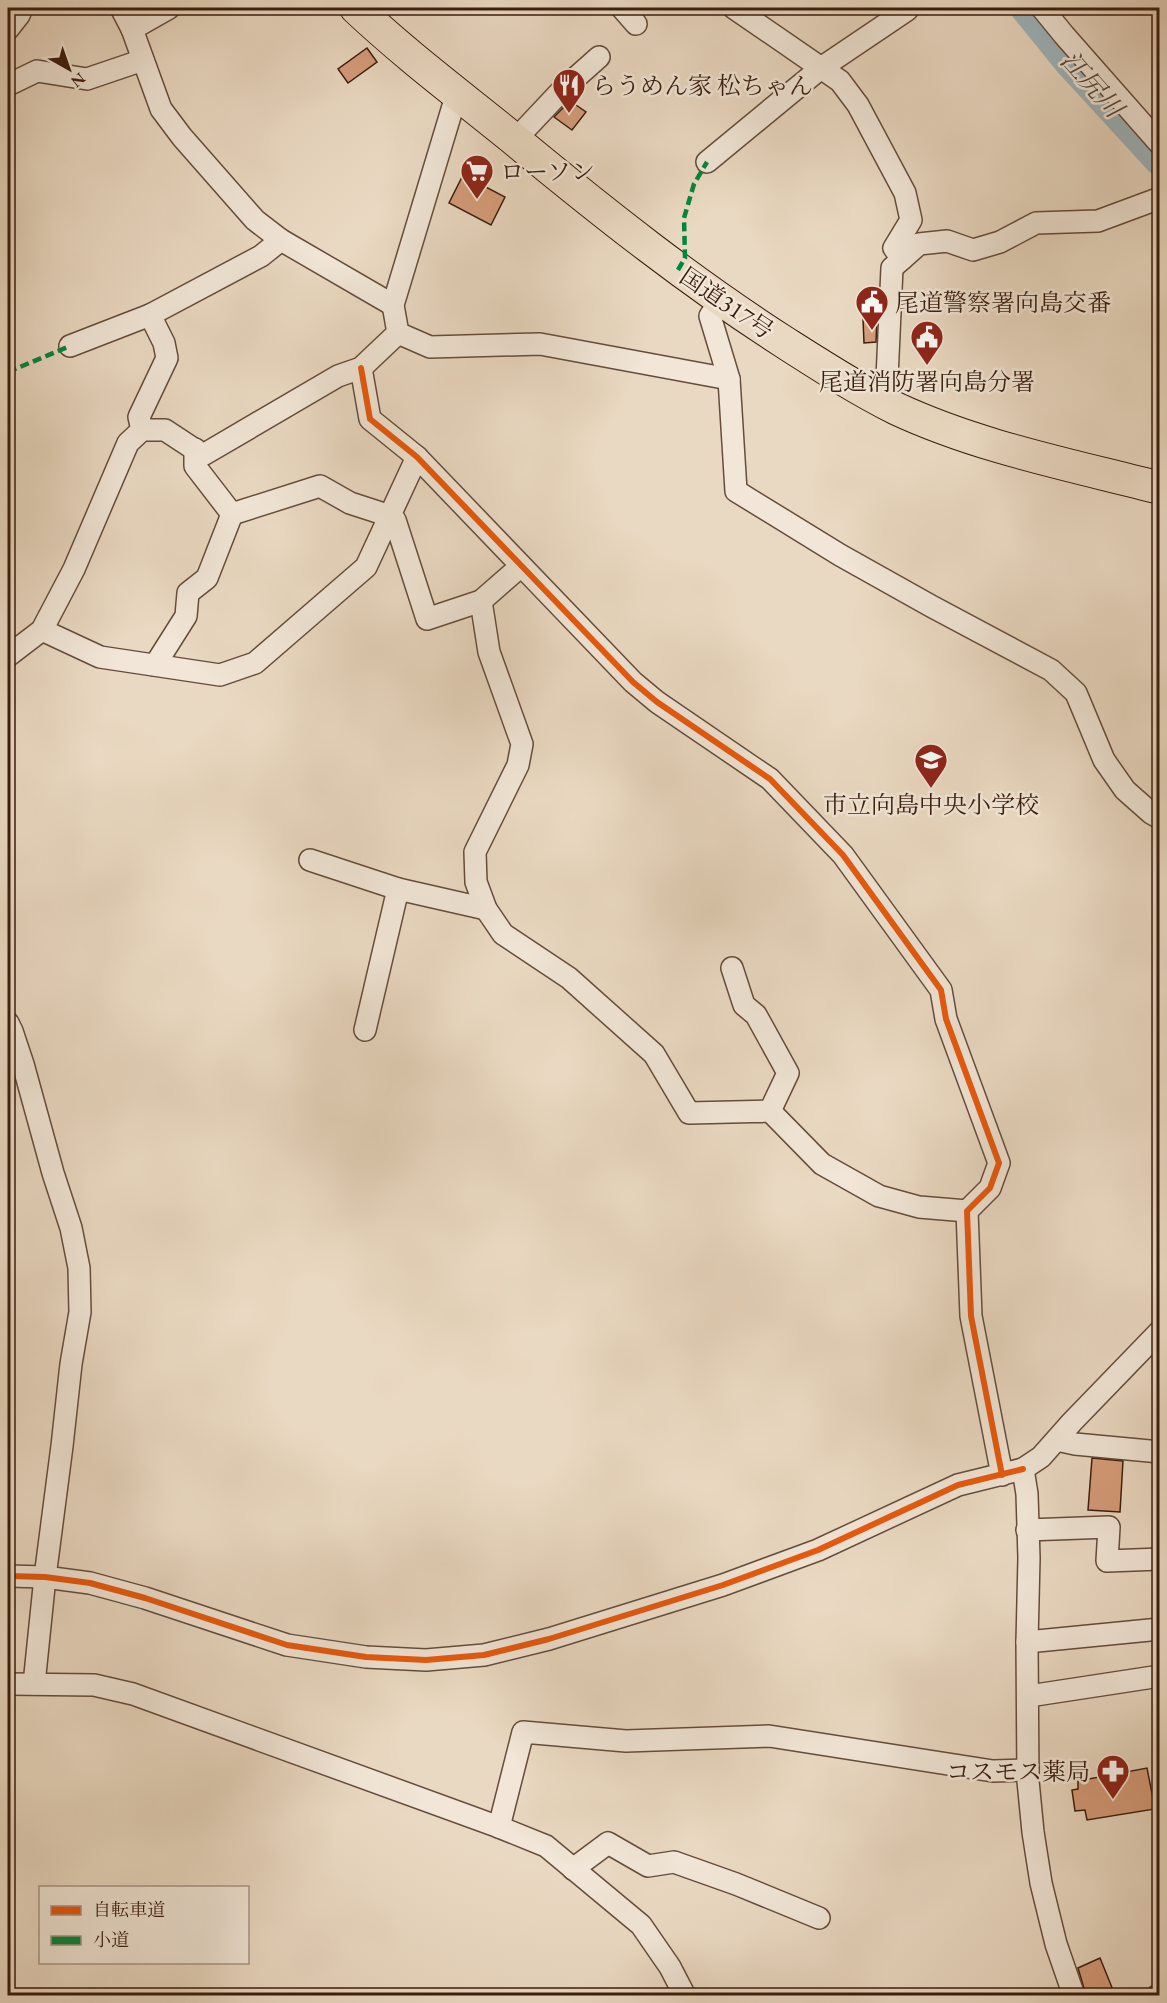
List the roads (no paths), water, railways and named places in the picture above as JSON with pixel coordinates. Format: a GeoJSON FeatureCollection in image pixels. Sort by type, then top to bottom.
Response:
{"type":"FeatureCollection","features":[{"type":"Feature","properties":{"kind":"highway","name":"国道317号"},"geometry":{"type":"LineString","coordinates":[[356,8],[457,93],[678,270],[809,358],[896,408],[980,440],[1160,488]]}},
{"type":"Feature","properties":{"kind":"street"},"geometry":{"type":"LineString","coordinates":[[8,29],[22,8]]}},
{"type":"Feature","properties":{"kind":"street"},"geometry":{"type":"LineString","coordinates":[[121,8],[132,29],[162,109],[182,137],[255,220],[281,240],[393,305]]}},
{"type":"Feature","properties":{"kind":"street"},"geometry":{"type":"LineString","coordinates":[[132,29],[169,8]]}},
{"type":"Feature","properties":{"kind":"street"},"geometry":{"type":"LineString","coordinates":[[622,8],[636,24]]}},
{"type":"Feature","properties":{"kind":"street"},"geometry":{"type":"LineString","coordinates":[[734,8],[840,81],[858,105],[905,193],[911,220],[894,248],[902,259]]}},
{"type":"Feature","properties":{"kind":"street"},"geometry":{"type":"LineString","coordinates":[[707,162],[821,68],[907,8]]}},
{"type":"Feature","properties":{"kind":"street"},"geometry":{"type":"LineString","coordinates":[[1042,8],[1160,144]]}},
{"type":"Feature","properties":{"kind":"street"},"geometry":{"type":"LineString","coordinates":[[515,140],[563,89],[599,57]]}},
{"type":"Feature","properties":{"kind":"street"},"geometry":{"type":"LineString","coordinates":[[8,85],[37,71],[87,79],[143,60]]}},
{"type":"Feature","properties":{"kind":"street"},"geometry":{"type":"LineString","coordinates":[[399,333],[393,305],[457,93]]}},
{"type":"Feature","properties":{"kind":"street"},"geometry":{"type":"LineString","coordinates":[[879,399],[887,378],[891,268],[919,244],[947,242],[973,250],[1000,242],[1036,223],[1098,221],[1160,198]]}},
{"type":"Feature","properties":{"kind":"street"},"geometry":{"type":"LineString","coordinates":[[70,346],[150,315],[261,256],[281,240]]}},
{"type":"Feature","properties":{"kind":"street"},"geometry":{"type":"LineString","coordinates":[[721,300],[710,316],[729,379],[736,491],[860,567],[1051,670],[1076,693],[1104,760],[1125,790],[1160,818]]}},
{"type":"Feature","properties":{"kind":"street"},"geometry":{"type":"LineString","coordinates":[[142,430],[139,417],[167,358],[164,343],[150,315]]}},
{"type":"Feature","properties":{"kind":"street"},"geometry":{"type":"LineString","coordinates":[[399,333],[430,347],[540,344],[729,379]]}},
{"type":"Feature","properties":{"kind":"street"},"geometry":{"type":"LineString","coordinates":[[8,656],[42,630],[74,569],[128,443],[142,430],[165,430],[203,455],[338,376],[361,368],[399,333]]}},
{"type":"Feature","properties":{"kind":"street"},"geometry":{"type":"LineString","coordinates":[[361,368],[370,419],[417,457],[633,682],[657,702],[771,779],[843,855],[941,990],[946,1019],[999,1163],[990,1188],[967,1211],[971,1316],[1002,1475]]}},
{"type":"Feature","properties":{"kind":"street"},"geometry":{"type":"LineString","coordinates":[[195,449],[195,466],[232,514]]}},
{"type":"Feature","properties":{"kind":"street"},"geometry":{"type":"LineString","coordinates":[[42,630],[100,657],[220,675],[255,663],[366,567],[417,457]]}},
{"type":"Feature","properties":{"kind":"street"},"geometry":{"type":"LineString","coordinates":[[232,514],[320,486],[350,503],[390,516],[395,520],[427,619],[481,601],[521,566]]}},
{"type":"Feature","properties":{"kind":"street"},"geometry":{"type":"LineString","coordinates":[[155,665],[186,616],[188,593],[207,578],[232,514]]}},
{"type":"Feature","properties":{"kind":"street"},"geometry":{"type":"LineString","coordinates":[[481,601],[489,652],[522,744],[518,765],[475,852],[476,882],[486,909],[503,934],[568,978],[654,1054],[688,1113],[770,1111],[822,1164],[879,1196],[920,1207],[967,1211]]}},
{"type":"Feature","properties":{"kind":"street"},"geometry":{"type":"LineString","coordinates":[[310,860],[398,889],[486,909]]}},
{"type":"Feature","properties":{"kind":"street"},"geometry":{"type":"LineString","coordinates":[[365,1030],[398,889]]}},
{"type":"Feature","properties":{"kind":"street"},"geometry":{"type":"LineString","coordinates":[[732,968],[744,1005],[756,1015],[788,1073],[770,1111]]}},
{"type":"Feature","properties":{"kind":"street"},"geometry":{"type":"LineString","coordinates":[[8,1023],[23,1064],[53,1173],[71,1228],[79,1268],[80,1312],[71,1364],[34,1684]]}},
{"type":"Feature","properties":{"kind":"street"},"geometry":{"type":"LineString","coordinates":[[8,1576],[45,1577],[90,1583],[146,1598],[287,1644],[366,1657],[426,1660],[484,1655],[549,1639],[723,1584],[818,1550],[958,1485],[1023,1470],[1041,1457],[1160,1331]]}},
{"type":"Feature","properties":{"kind":"street"},"geometry":{"type":"LineString","coordinates":[[1057,1440],[1075,1444],[1160,1452]]}},
{"type":"Feature","properties":{"kind":"street"},"geometry":{"type":"LineString","coordinates":[[1023,1470],[1027,1494],[1028,1530],[1028,1770],[1033,1832],[1041,1883],[1056,1944],[1074,1995]]}},
{"type":"Feature","properties":{"kind":"street"},"geometry":{"type":"LineString","coordinates":[[1028,1530],[1109,1527],[1107,1561],[1160,1559]]}},
{"type":"Feature","properties":{"kind":"street"},"geometry":{"type":"LineString","coordinates":[[1027,1642],[1160,1629]]}},
{"type":"Feature","properties":{"kind":"street"},"geometry":{"type":"LineString","coordinates":[[1029,1696],[1160,1676]]}},
{"type":"Feature","properties":{"kind":"street"},"geometry":{"type":"LineString","coordinates":[[8,1684],[94,1685],[133,1694],[546,1846],[641,1926],[670,1967],[685,1995]]}},
{"type":"Feature","properties":{"kind":"street"},"geometry":{"type":"LineString","coordinates":[[499,1827],[523,1732],[626,1741],[769,1736],[993,1771],[1028,1770]]}},
{"type":"Feature","properties":{"kind":"street"},"geometry":{"type":"LineString","coordinates":[[573,1869],[608,1844],[648,1866],[674,1862],[736,1884],[819,1918]]}},
{"type":"Feature","properties":{"kind":"waterway","name":"江尻川"},"geometry":{"type":"LineString","coordinates":[[1027,8],[1070,61],[1160,159]]}},
{"type":"Feature","properties":{"kind":"place","name":"らうめん家 松ちゃん"},"geometry":{"type":"Point","coordinates":[569,114]}},
{"type":"Feature","properties":{"kind":"place","name":"ローソン"},"geometry":{"type":"Point","coordinates":[477,200]}},
{"type":"Feature","properties":{"kind":"place","name":"尾道警察署向島交番"},"geometry":{"type":"Point","coordinates":[872,331]}},
{"type":"Feature","properties":{"kind":"place","name":"尾道消防署向島分署"},"geometry":{"type":"Point","coordinates":[927,366]}},
{"type":"Feature","properties":{"kind":"place","name":"市立向島中央小学校"},"geometry":{"type":"Point","coordinates":[931,789]}},
{"type":"Feature","properties":{"kind":"place","name":"コスモス薬局"},"geometry":{"type":"Point","coordinates":[1113,1800]}}]}
